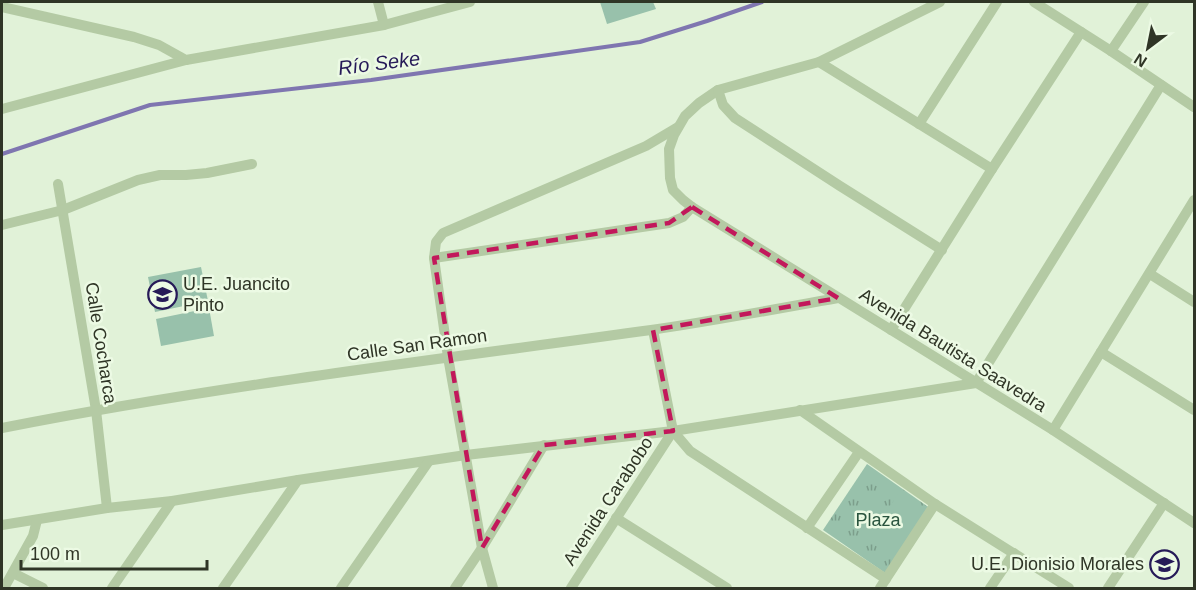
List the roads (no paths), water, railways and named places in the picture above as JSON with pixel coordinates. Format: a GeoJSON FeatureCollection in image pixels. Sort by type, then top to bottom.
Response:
{"type":"FeatureCollection","features":[{"type":"Feature","properties":{"kind":"street"},"geometry":{"type":"LineString","coordinates":[[378,2],[384,26]]}},
{"type":"Feature","properties":{"kind":"street"},"geometry":{"type":"LineString","coordinates":[[2,109],[186,60],[384,26],[470,2]]}},
{"type":"Feature","properties":{"kind":"street"},"geometry":{"type":"LineString","coordinates":[[493,588],[482,549],[448,357],[434,258],[436,242],[443,233],[636,150],[678,127],[685,116],[699,103],[718,90],[819,62],[939,2]]}},
{"type":"Feature","properties":{"kind":"street"},"geometry":{"type":"LineString","coordinates":[[919,124],[997,2]]}},
{"type":"Feature","properties":{"kind":"street"},"geometry":{"type":"LineString","coordinates":[[1034,2],[1194,107]]}},
{"type":"Feature","properties":{"kind":"street"},"geometry":{"type":"LineString","coordinates":[[1111,51],[1144,2]]}},
{"type":"Feature","properties":{"kind":"street"},"geometry":{"type":"LineString","coordinates":[[2,7],[134,37],[159,45],[186,60]]}},
{"type":"Feature","properties":{"kind":"street"},"geometry":{"type":"LineString","coordinates":[[891,330],[1081,32]]}},
{"type":"Feature","properties":{"kind":"street"},"geometry":{"type":"LineString","coordinates":[[819,62],[992,169]]}},
{"type":"Feature","properties":{"kind":"street"},"geometry":{"type":"LineString","coordinates":[[2,525],[107,508],[172,501],[429,460],[673,431],[976,383],[1161,85]]}},
{"type":"Feature","properties":{"kind":"street"},"geometry":{"type":"LineString","coordinates":[[718,90],[723,105],[735,118],[942,250]]}},
{"type":"Feature","properties":{"kind":"street","name":"Avenida Bautista Saavedra"},"geometry":{"type":"LineString","coordinates":[[678,127],[669,148],[670,178],[673,190],[683,200],[1053,430],[1194,523]]}},
{"type":"Feature","properties":{"kind":"street"},"geometry":{"type":"LineString","coordinates":[[2,225],[63,210],[138,180],[160,175],[207,173],[252,164]]}},
{"type":"Feature","properties":{"kind":"street","name":"Calle Cocharca"},"geometry":{"type":"LineString","coordinates":[[58,184],[96,410],[107,508]]}},
{"type":"Feature","properties":{"kind":"street"},"geometry":{"type":"LineString","coordinates":[[1053,430],[1194,200]]}},
{"type":"Feature","properties":{"kind":"street"},"geometry":{"type":"LineString","coordinates":[[434,258],[669,223],[683,217],[693,207]]}},
{"type":"Feature","properties":{"kind":"street"},"geometry":{"type":"LineString","coordinates":[[1150,274],[1194,302]]}},
{"type":"Feature","properties":{"kind":"street","name":"Calle San Ramon"},"geometry":{"type":"LineString","coordinates":[[2,428],[96,410],[448,357],[653,330],[838,298]]}},
{"type":"Feature","properties":{"kind":"street"},"geometry":{"type":"LineString","coordinates":[[653,330],[673,431],[690,451],[807,528],[883,584],[935,504]]}},
{"type":"Feature","properties":{"kind":"street"},"geometry":{"type":"LineString","coordinates":[[1101,352],[1194,410]]}},
{"type":"Feature","properties":{"kind":"street"},"geometry":{"type":"LineString","coordinates":[[800,410],[935,504],[1069,588]]}},
{"type":"Feature","properties":{"kind":"street","name":"Avenida Carabobo"},"geometry":{"type":"LineString","coordinates":[[571,588],[673,431]]}},
{"type":"Feature","properties":{"kind":"street"},"geometry":{"type":"LineString","coordinates":[[455,588],[482,549],[544,445]]}},
{"type":"Feature","properties":{"kind":"street"},"geometry":{"type":"LineString","coordinates":[[807,528],[859,452]]}},
{"type":"Feature","properties":{"kind":"street"},"geometry":{"type":"LineString","coordinates":[[341,588],[429,460]]}},
{"type":"Feature","properties":{"kind":"street"},"geometry":{"type":"LineString","coordinates":[[223,588],[298,480]]}},
{"type":"Feature","properties":{"kind":"street"},"geometry":{"type":"LineString","coordinates":[[112,588],[172,501]]}},
{"type":"Feature","properties":{"kind":"street"},"geometry":{"type":"LineString","coordinates":[[1108,588],[1164,503]]}},
{"type":"Feature","properties":{"kind":"street"},"geometry":{"type":"LineString","coordinates":[[616,518],[727,588]]}},
{"type":"Feature","properties":{"kind":"street"},"geometry":{"type":"LineString","coordinates":[[4,588],[33,536],[37,520]]}},
{"type":"Feature","properties":{"kind":"street"},"geometry":{"type":"LineString","coordinates":[[990,588],[1014,552]]}},
{"type":"Feature","properties":{"kind":"street"},"geometry":{"type":"LineString","coordinates":[[13,573],[43,588]]}},
{"type":"Feature","properties":{"kind":"waterway","name":"Río Seke"},"geometry":{"type":"LineString","coordinates":[[2,154],[150,105],[371,80],[640,42],[762,2]]}},
{"type":"Feature","properties":{"kind":"place","name":"U.E. Juancito Pinto"},"geometry":{"type":"Point","coordinates":[162,294]}},
{"type":"Feature","properties":{"kind":"place","name":"U.E. Dionisio Morales"},"geometry":{"type":"Point","coordinates":[1165,564]}},
{"type":"Feature","properties":{"kind":"park label","name":"Plaza"},"geometry":{"type":"Point","coordinates":[878,520]}}]}
